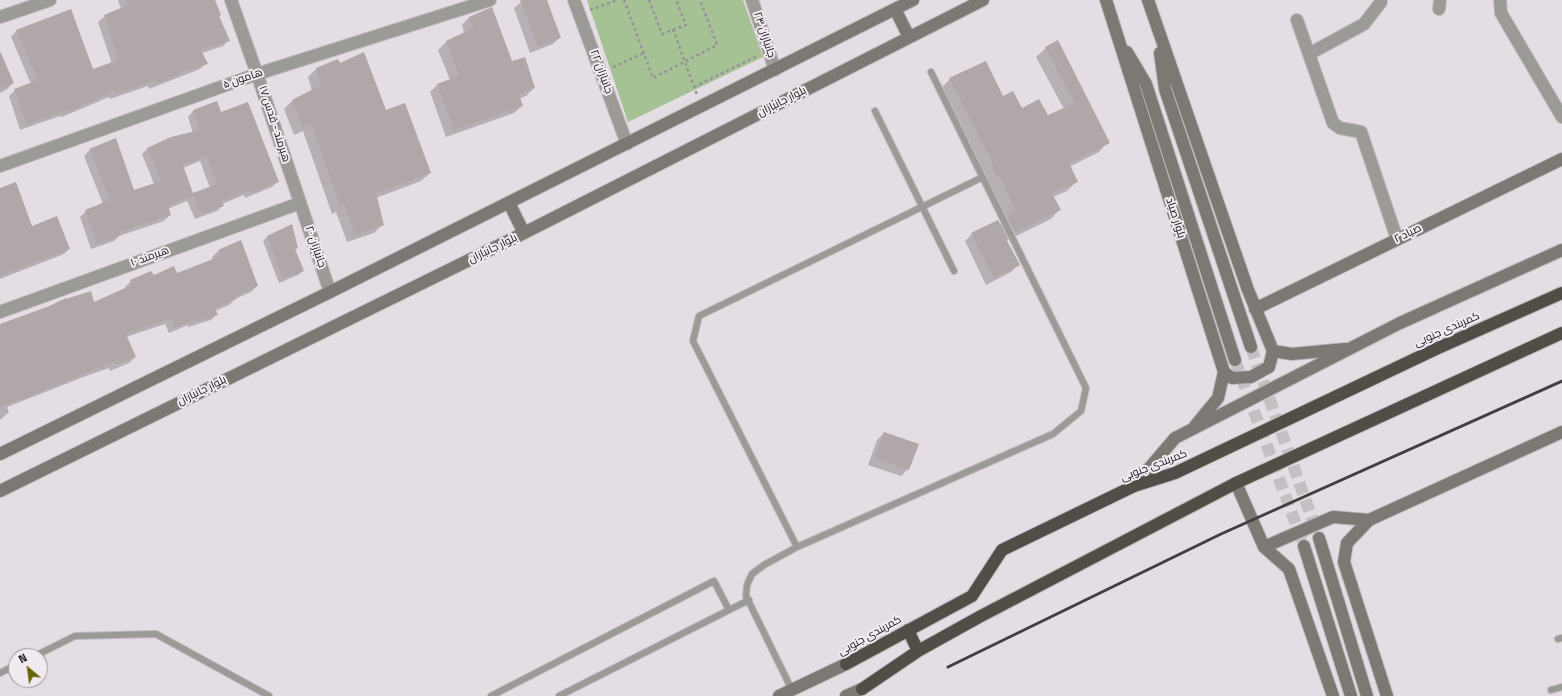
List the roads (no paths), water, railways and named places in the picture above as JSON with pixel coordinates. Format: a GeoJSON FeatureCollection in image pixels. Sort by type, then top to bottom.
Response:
{"type":"FeatureCollection","features":[{"type":"Feature","properties":{"kind":"highway","name":"کمربندی جنوبی"},"geometry":{"type":"LineString","coordinates":[[846,664],[972,596],[1002,550],[1134,486],[1175,473],[1438,348],[1562,293]]}},
{"type":"Feature","properties":{"kind":"highway"},"geometry":{"type":"LineString","coordinates":[[862,689],[918,651],[1236,483],[1562,333]]}},
{"type":"Feature","properties":{"kind":"highway"},"geometry":{"type":"LineString","coordinates":[[908,630],[918,651]]}},
{"type":"Feature","properties":{"kind":"main road"},"geometry":{"type":"LineString","coordinates":[[0,454],[509,203],[913,0]]}},
{"type":"Feature","properties":{"kind":"main road","name":"بلوار جانبازان"},"geometry":{"type":"LineString","coordinates":[[0,491],[524,233],[982,0]]}},
{"type":"Feature","properties":{"kind":"main road","name":"بلوار صیاد"},"geometry":{"type":"LineString","coordinates":[[1106,0],[1224,372]]}},
{"type":"Feature","properties":{"kind":"main road"},"geometry":{"type":"LineString","coordinates":[[1148,0],[1255,309],[1273,351],[1269,367],[1250,377],[1232,378],[1224,372],[1218,398],[1192,429]]}},
{"type":"Feature","properties":{"kind":"main road"},"geometry":{"type":"LineString","coordinates":[[895,9],[909,37]]}},
{"type":"Feature","properties":{"kind":"main road"},"geometry":{"type":"LineString","coordinates":[[1157,27],[1165,89],[1251,347]]}},
{"type":"Feature","properties":{"kind":"main road"},"geometry":{"type":"LineString","coordinates":[[1116,34],[1146,84],[1235,360]]}},
{"type":"Feature","properties":{"kind":"main road","name":"صیاد ۲"},"geometry":{"type":"LineString","coordinates":[[1255,309],[1562,159]]}},
{"type":"Feature","properties":{"kind":"main road"},"geometry":{"type":"LineString","coordinates":[[509,203],[524,233]]}},
{"type":"Feature","properties":{"kind":"main road"},"geometry":{"type":"LineString","coordinates":[[1134,486],[1175,438],[1400,323],[1562,250]]}},
{"type":"Feature","properties":{"kind":"main road"},"geometry":{"type":"LineString","coordinates":[[1273,351],[1292,354],[1352,348]]}},
{"type":"Feature","properties":{"kind":"main road"},"geometry":{"type":"LineString","coordinates":[[1387,696],[1344,562],[1347,543],[1370,520],[1562,432]]}},
{"type":"Feature","properties":{"kind":"main road"},"geometry":{"type":"LineString","coordinates":[[1236,483],[1264,547],[1289,569],[1333,696]]}},
{"type":"Feature","properties":{"kind":"main road"},"geometry":{"type":"LineString","coordinates":[[1264,547],[1333,517],[1370,520]]}},
{"type":"Feature","properties":{"kind":"main road"},"geometry":{"type":"LineString","coordinates":[[1319,538],[1367,696]]}},
{"type":"Feature","properties":{"kind":"main road"},"geometry":{"type":"LineString","coordinates":[[1304,546],[1351,696]]}},
{"type":"Feature","properties":{"kind":"main road","name":"کمربندی جنوبی"},"geometry":{"type":"LineString","coordinates":[[779,696],[793,693],[846,664]]}},
{"type":"Feature","properties":{"kind":"main road"},"geometry":{"type":"LineString","coordinates":[[846,696],[862,689]]}},
{"type":"Feature","properties":{"kind":"street"},"geometry":{"type":"LineString","coordinates":[[0,17],[50,0]]}},
{"type":"Feature","properties":{"kind":"street","name":"هیرمند - قدس ۱۷"},"geometry":{"type":"LineString","coordinates":[[231,0],[300,203]]}},
{"type":"Feature","properties":{"kind":"street","name":"هامون ۵"},"geometry":{"type":"LineString","coordinates":[[0,166],[257,74],[490,0]]}},
{"type":"Feature","properties":{"kind":"street","name":"جانبازان ۲۲"},"geometry":{"type":"LineString","coordinates":[[574,0],[627,144]]}},
{"type":"Feature","properties":{"kind":"street","name":"جانبازان ۲۴"},"geometry":{"type":"LineString","coordinates":[[752,0],[775,70]]}},
{"type":"Feature","properties":{"kind":"street"},"geometry":{"type":"LineString","coordinates":[[1500,0],[1501,13],[1562,116]]}},
{"type":"Feature","properties":{"kind":"street"},"geometry":{"type":"LineString","coordinates":[[1309,54],[1364,24],[1381,2]]}},
{"type":"Feature","properties":{"kind":"street"},"geometry":{"type":"LineString","coordinates":[[1297,20],[1333,123],[1340,128],[1361,132],[1397,239]]}},
{"type":"Feature","properties":{"kind":"street","name":"جانبازان ۲۰"},"geometry":{"type":"LineString","coordinates":[[300,203],[330,292]]}},
{"type":"Feature","properties":{"kind":"street","name":"هیرمند ۱۰"},"geometry":{"type":"LineString","coordinates":[[0,312],[300,203]]}},
{"type":"Feature","properties":{"kind":"lane"},"geometry":{"type":"LineString","coordinates":[[793,693],[746,596],[747,585],[752,574],[764,565],[797,547],[1053,434],[1081,411],[1086,388],[931,72]]}},
{"type":"Feature","properties":{"kind":"lane"},"geometry":{"type":"LineString","coordinates":[[875,111],[954,271]]}},
{"type":"Feature","properties":{"kind":"lane"},"geometry":{"type":"LineString","coordinates":[[797,547],[693,341],[698,316],[983,177]]}},
{"type":"Feature","properties":{"kind":"lane"},"geometry":{"type":"LineString","coordinates":[[491,696],[714,581],[729,610]]}},
{"type":"Feature","properties":{"kind":"lane"},"geometry":{"type":"LineString","coordinates":[[559,696],[748,600]]}},
{"type":"Feature","properties":{"kind":"lane"},"geometry":{"type":"LineString","coordinates":[[48,650],[75,636],[156,634],[269,696]]}},
{"type":"Feature","properties":{"kind":"lane"},"geometry":{"type":"LineString","coordinates":[[1551,690],[1562,687]]}},
{"type":"Feature","properties":{"kind":"tunnel"},"geometry":{"type":"LineString","coordinates":[[1251,347],[1319,538]]}},
{"type":"Feature","properties":{"kind":"tunnel"},"geometry":{"type":"LineString","coordinates":[[1235,360],[1304,546]]}},
{"type":"Feature","properties":{"kind":"railway"},"geometry":{"type":"LineString","coordinates":[[948,667],[1221,534],[1562,381]]}}]}
